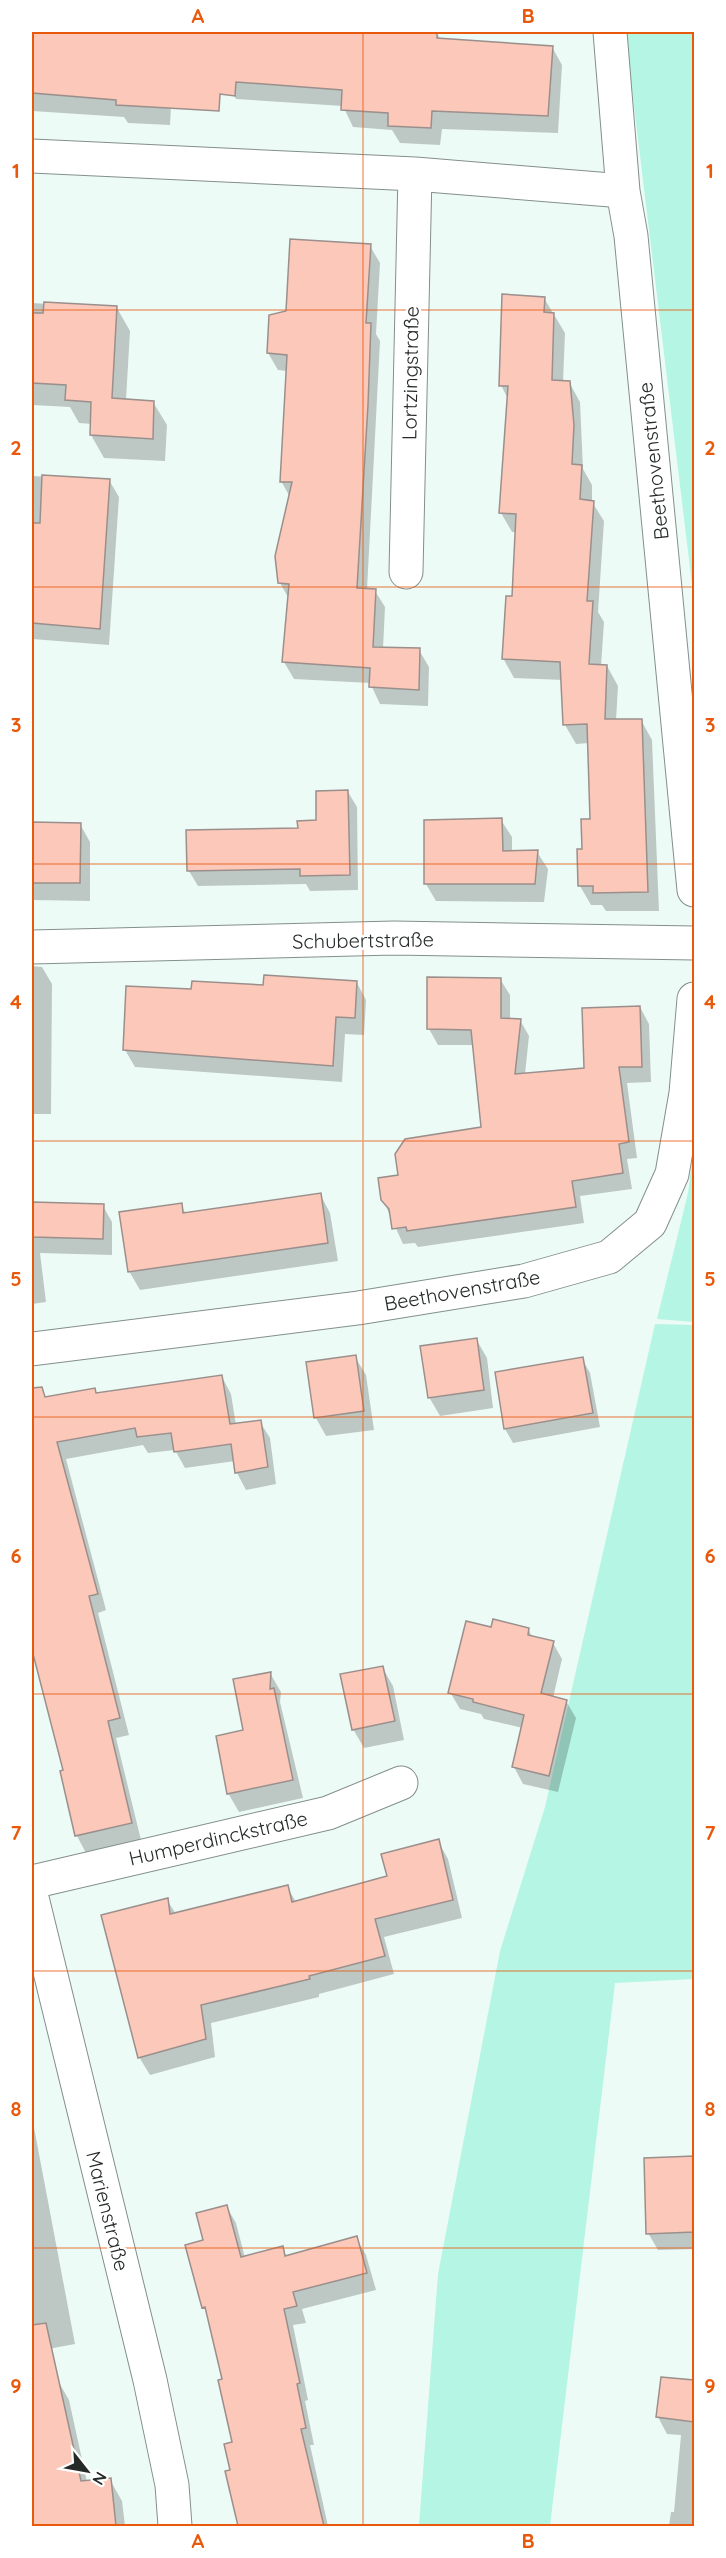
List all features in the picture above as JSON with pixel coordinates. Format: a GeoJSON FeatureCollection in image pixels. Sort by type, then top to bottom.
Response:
{"type":"FeatureCollection","features":[{"type":"Feature","properties":{"kind":"street","name":"Beethovenstraße"},"geometry":{"type":"LineString","coordinates":[[610,32],[623,191],[631,236],[694,890]]}},
{"type":"Feature","properties":{"kind":"street"},"geometry":{"type":"LineString","coordinates":[[32,156],[414,174],[623,191]]}},
{"type":"Feature","properties":{"kind":"street","name":"Lortzingstraße"},"geometry":{"type":"LineString","coordinates":[[406,572],[414,174]]}},
{"type":"Feature","properties":{"kind":"street","name":"Schubertstraße"},"geometry":{"type":"LineString","coordinates":[[32,947],[394,938],[694,943]]}},
{"type":"Feature","properties":{"kind":"street","name":"Beethovenstraße"},"geometry":{"type":"LineString","coordinates":[[32,1349],[358,1308],[524,1281],[609,1257],[650,1223],[672,1174],[686,1093],[694,999]]}},
{"type":"Feature","properties":{"kind":"street","name":"Humperdinckstraße"},"geometry":{"type":"LineString","coordinates":[[32,1882],[328,1813],[401,1783]]}},
{"type":"Feature","properties":{"kind":"street","name":"Marienstraße"},"geometry":{"type":"LineString","coordinates":[[32,1898],[150,2380],[172,2485],[174,2526]]}},
{"type":"Feature","properties":{"kind":"green space"},"geometry":{"type":"Polygon","coordinates":[[[628,32],[694,32],[694,601],[627,48],[628,32]]]}},
{"type":"Feature","properties":{"kind":"green space"},"geometry":{"type":"Polygon","coordinates":[[[694,1146],[694,1322],[657,1319],[688,1193],[694,1146]]]}},
{"type":"Feature","properties":{"kind":"green space"},"geometry":{"type":"Polygon","coordinates":[[[655,1324],[694,1325],[694,1979],[615,1983],[550,2526],[419,2526],[438,2274],[500,1951],[545,1807],[655,1324]]]}},
{"type":"Feature","properties":{"kind":"building"},"geometry":{"type":"Polygon","coordinates":[[[32,32],[437,32],[437,38],[553,46],[548,116],[432,111],[431,128],[388,126],[388,113],[341,110],[342,90],[236,82],[235,96],[220,94],[219,111],[116,105],[116,100],[32,93],[32,32]]]}},
{"type":"Feature","properties":{"kind":"building"},"geometry":{"type":"Polygon","coordinates":[[[290,239],[371,244],[366,323],[371,323],[368,405],[357,588],[376,589],[373,647],[420,648],[419,690],[369,687],[370,668],[282,662],[289,584],[278,583],[275,556],[292,482],[280,482],[287,355],[267,353],[269,315],[286,311],[290,239]]]}},
{"type":"Feature","properties":{"kind":"building"},"geometry":{"type":"Polygon","coordinates":[[[502,294],[545,297],[544,312],[554,313],[552,380],[570,381],[574,425],[572,464],[582,465],[580,499],[594,501],[587,601],[593,601],[589,664],[607,665],[605,719],[642,719],[648,892],[593,893],[593,886],[578,886],[577,849],[582,849],[581,819],[590,819],[587,724],[563,725],[560,662],[502,659],[506,596],[512,596],[516,514],[499,513],[508,386],[499,386],[502,294]]]}},
{"type":"Feature","properties":{"kind":"building"},"geometry":{"type":"Polygon","coordinates":[[[44,302],[117,306],[112,398],[154,401],[153,439],[90,435],[91,402],[65,400],[66,385],[32,383],[32,313],[43,313],[44,302]]]}},
{"type":"Feature","properties":{"kind":"building"},"geometry":{"type":"Polygon","coordinates":[[[42,475],[110,479],[100,629],[32,623],[32,523],[40,523],[42,475]]]}},
{"type":"Feature","properties":{"kind":"building"},"geometry":{"type":"Polygon","coordinates":[[[348,790],[350,875],[300,876],[300,869],[187,871],[186,830],[298,828],[297,821],[316,820],[316,791],[348,790]]]}},
{"type":"Feature","properties":{"kind":"building"},"geometry":{"type":"Polygon","coordinates":[[[502,818],[503,851],[538,850],[535,884],[424,884],[424,820],[502,818]]]}},
{"type":"Feature","properties":{"kind":"building"},"geometry":{"type":"Polygon","coordinates":[[[32,822],[81,823],[80,883],[32,883],[32,822]]]}},
{"type":"Feature","properties":{"kind":"building"},"geometry":{"type":"Polygon","coordinates":[[[264,975],[357,981],[355,1018],[336,1017],[333,1066],[123,1050],[126,986],[191,989],[192,981],[263,985],[264,975]]]}},
{"type":"Feature","properties":{"kind":"building"},"geometry":{"type":"Polygon","coordinates":[[[427,977],[501,978],[501,1018],[521,1019],[515,1074],[584,1068],[582,1008],[640,1006],[642,1067],[619,1067],[629,1142],[619,1144],[623,1173],[572,1181],[576,1207],[407,1231],[406,1227],[392,1229],[389,1209],[381,1200],[378,1178],[398,1175],[395,1154],[405,1139],[481,1127],[471,1030],[427,1029],[427,977]]]}},
{"type":"Feature","properties":{"kind":"building"},"geometry":{"type":"Polygon","coordinates":[[[321,1193],[328,1243],[128,1272],[119,1212],[182,1203],[183,1213],[321,1193]]]}},
{"type":"Feature","properties":{"kind":"building"},"geometry":{"type":"Polygon","coordinates":[[[32,1202],[104,1204],[103,1239],[32,1237],[32,1202]]]}},
{"type":"Feature","properties":{"kind":"building"},"geometry":{"type":"Polygon","coordinates":[[[477,1338],[484,1390],[428,1398],[420,1346],[477,1338]]]}},
{"type":"Feature","properties":{"kind":"building"},"geometry":{"type":"Polygon","coordinates":[[[356,1355],[364,1411],[314,1418],[306,1362],[356,1355]]]}},
{"type":"Feature","properties":{"kind":"building"},"geometry":{"type":"Polygon","coordinates":[[[583,1357],[593,1413],[504,1429],[495,1372],[583,1357]]]}},
{"type":"Feature","properties":{"kind":"building"},"geometry":{"type":"Polygon","coordinates":[[[222,1375],[230,1424],[261,1420],[268,1467],[235,1473],[231,1444],[174,1452],[171,1433],[137,1437],[135,1428],[57,1442],[98,1594],[89,1596],[120,1718],[108,1721],[132,1823],[75,1836],[60,1771],[63,1770],[32,1650],[32,1388],[42,1387],[45,1397],[95,1388],[96,1393],[222,1375]]]}},
{"type":"Feature","properties":{"kind":"building"},"geometry":{"type":"Polygon","coordinates":[[[493,1619],[529,1628],[528,1635],[554,1641],[541,1693],[567,1700],[549,1776],[512,1767],[524,1715],[448,1693],[466,1621],[491,1627],[493,1619]]]}},
{"type":"Feature","properties":{"kind":"building"},"geometry":{"type":"Polygon","coordinates":[[[383,1666],[395,1721],[352,1730],[340,1674],[383,1666]]]}},
{"type":"Feature","properties":{"kind":"building"},"geometry":{"type":"Polygon","coordinates":[[[271,1672],[270,1689],[274,1688],[293,1780],[227,1794],[216,1736],[243,1730],[233,1679],[271,1672]]]}},
{"type":"Feature","properties":{"kind":"building"},"geometry":{"type":"Polygon","coordinates":[[[439,1839],[453,1900],[375,1919],[385,1956],[309,1976],[310,1979],[201,2005],[206,2039],[138,2058],[101,1915],[168,1898],[170,1914],[288,1885],[292,1902],[387,1876],[381,1854],[439,1839]]]}},
{"type":"Feature","properties":{"kind":"building"},"geometry":{"type":"Polygon","coordinates":[[[694,2156],[694,2232],[646,2234],[644,2158],[694,2156]]]}},
{"type":"Feature","properties":{"kind":"building"},"geometry":{"type":"Polygon","coordinates":[[[227,2205],[241,2257],[283,2246],[285,2256],[357,2236],[367,2273],[293,2292],[297,2306],[284,2309],[300,2383],[297,2384],[306,2428],[301,2429],[324,2526],[238,2526],[225,2471],[230,2470],[224,2444],[232,2442],[218,2380],[222,2379],[205,2307],[202,2308],[185,2245],[203,2240],[196,2213],[227,2205]]]}},
{"type":"Feature","properties":{"kind":"building"},"geometry":{"type":"Polygon","coordinates":[[[46,2323],[81,2481],[111,2478],[116,2526],[32,2526],[32,2325],[46,2323]]]}},
{"type":"Feature","properties":{"kind":"building"},"geometry":{"type":"Polygon","coordinates":[[[661,2377],[694,2380],[694,2422],[656,2417],[661,2377]]]}}]}
